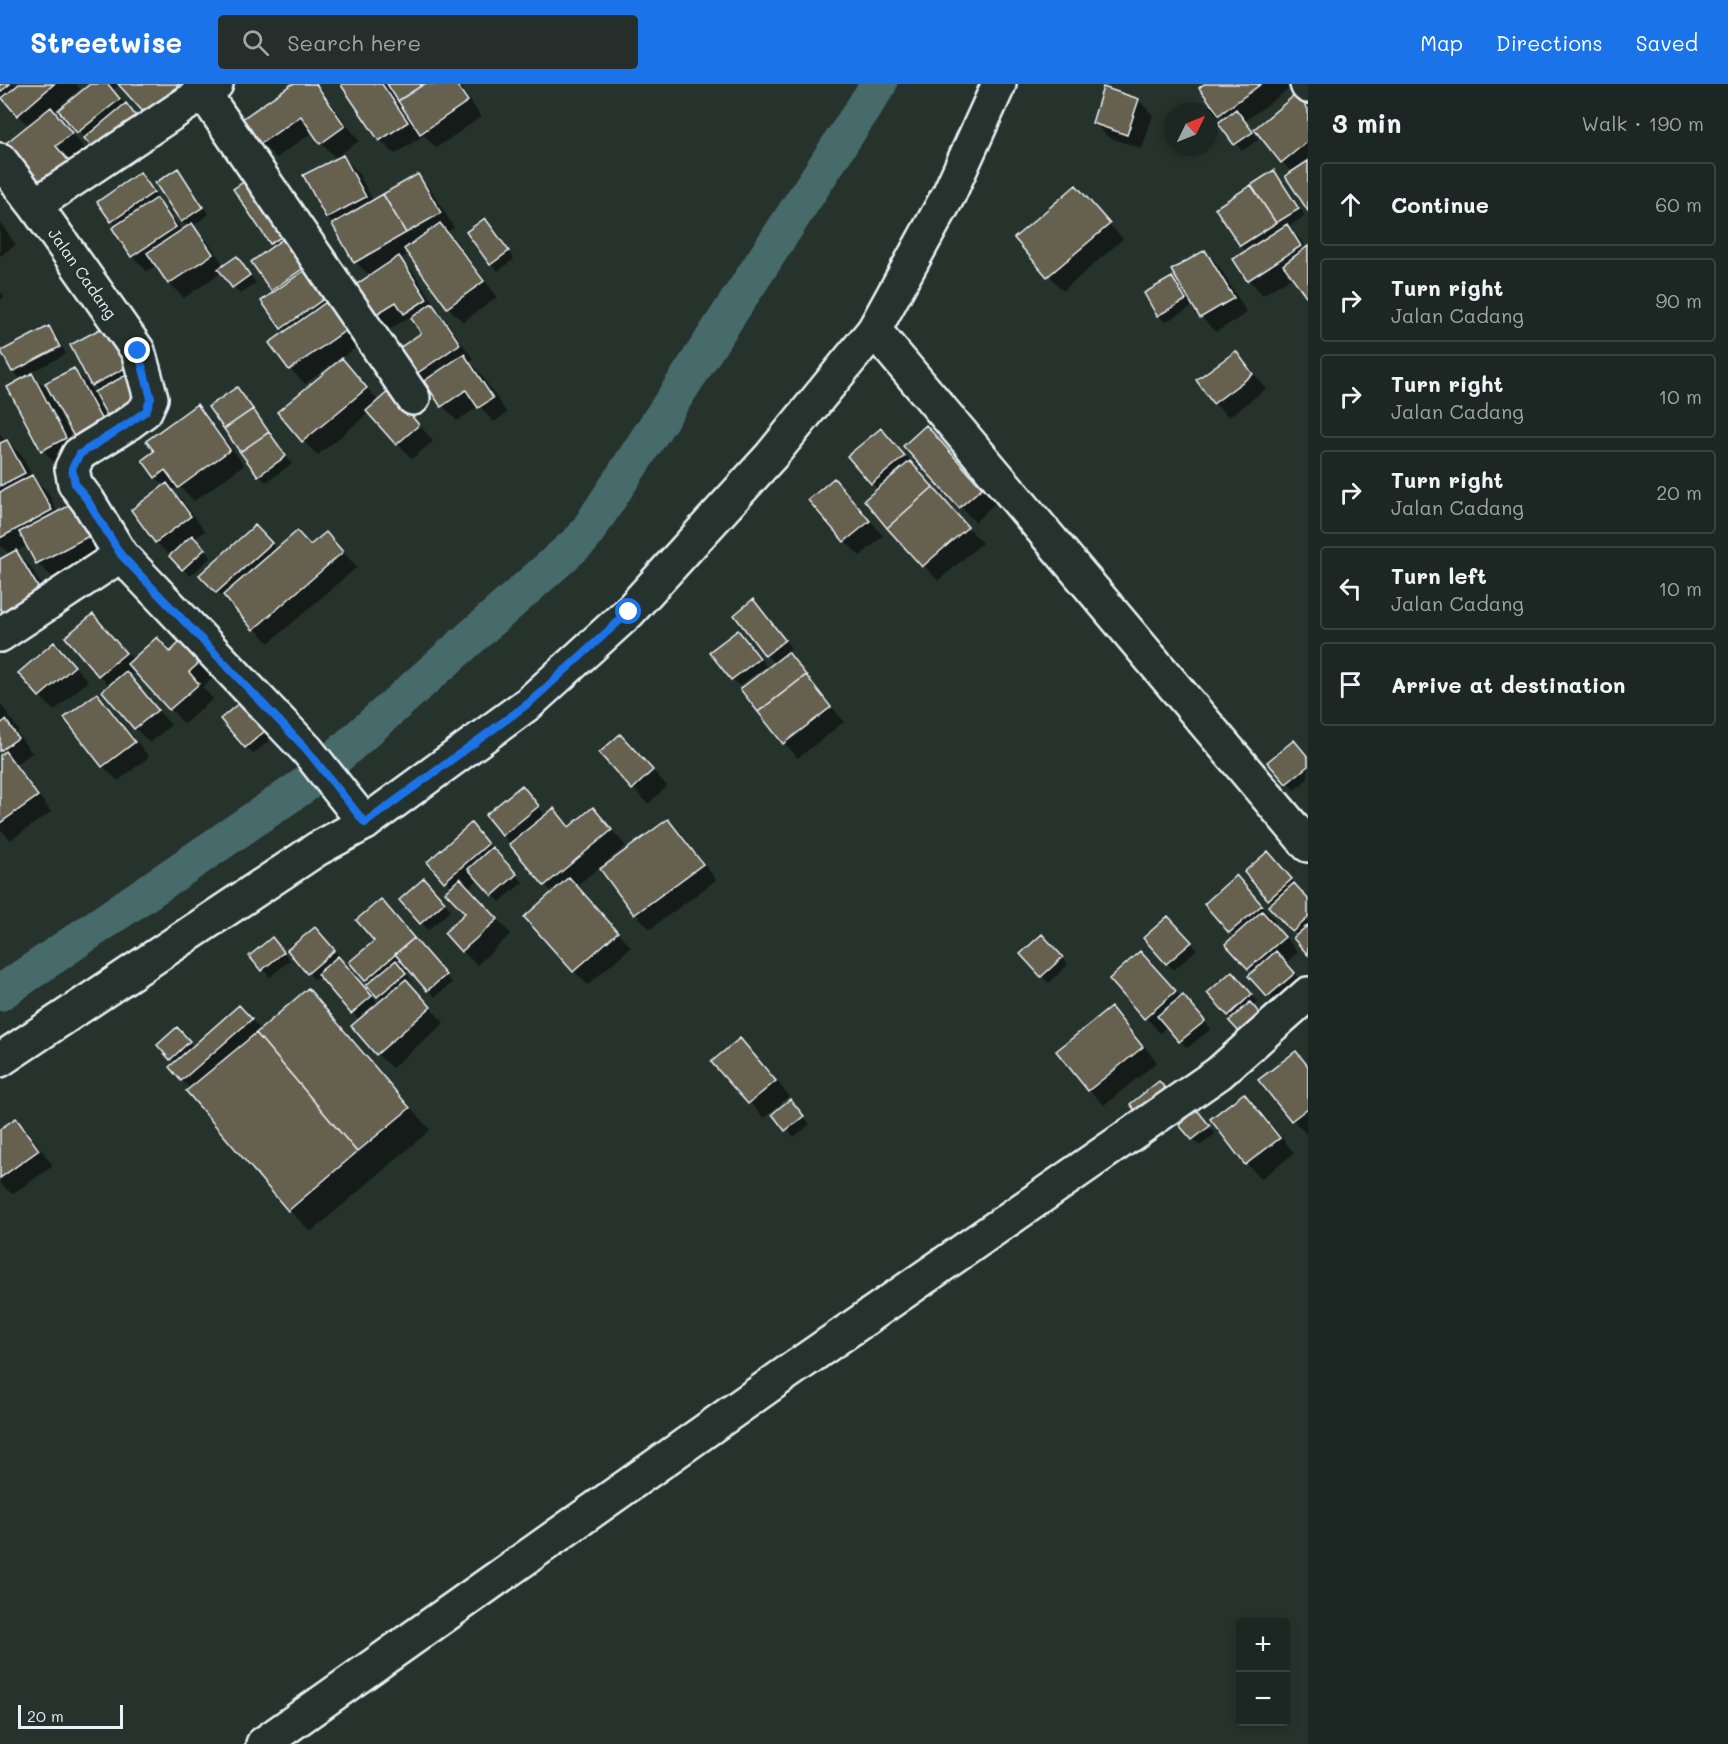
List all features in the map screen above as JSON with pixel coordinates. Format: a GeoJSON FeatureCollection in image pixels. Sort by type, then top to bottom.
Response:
{"type":"FeatureCollection","features":[{"type":"Feature","properties":{"kind":"street"},"geometry":{"type":"LineString","coordinates":[[0,1060],[317,849],[365,823],[529,703],[629,612],[771,456],[874,330],[949,194],[999,84]]}},
{"type":"Feature","properties":{"kind":"street"},"geometry":{"type":"LineString","coordinates":[[35,205],[206,87],[413,398]]}},
{"type":"Feature","properties":{"kind":"street","name":"Jalan Cadang"},"geometry":{"type":"LineString","coordinates":[[0,161],[35,205],[138,351],[151,398],[146,411],[80,454],[72,468],[75,484],[121,555],[307,750],[365,823]]}},
{"type":"Feature","properties":{"kind":"street"},"geometry":{"type":"LineString","coordinates":[[874,330],[1308,845]]}},
{"type":"Feature","properties":{"kind":"street"},"geometry":{"type":"LineString","coordinates":[[0,635],[121,555]]}},
{"type":"Feature","properties":{"kind":"street"},"geometry":{"type":"LineString","coordinates":[[263,1744],[784,1375],[1219,1073],[1308,994]]}},
{"type":"Feature","properties":{"kind":"building"},"geometry":{"type":"Polygon","coordinates":[[[0,84],[10,84],[0,92],[0,84]]]}},
{"type":"Feature","properties":{"kind":"building"},"geometry":{"type":"Polygon","coordinates":[[[19,84],[54,84],[17,116],[2,98],[19,84]]]}},
{"type":"Feature","properties":{"kind":"building"},"geometry":{"type":"Polygon","coordinates":[[[90,84],[108,84],[120,99],[77,133],[58,110],[90,84]]]}},
{"type":"Feature","properties":{"kind":"building"},"geometry":{"type":"Polygon","coordinates":[[[118,84],[180,84],[145,114],[118,84]]]}},
{"type":"Feature","properties":{"kind":"building"},"geometry":{"type":"Polygon","coordinates":[[[292,84],[316,84],[345,126],[320,144],[301,116],[260,144],[242,119],[292,84]]]}},
{"type":"Feature","properties":{"kind":"building"},"geometry":{"type":"Polygon","coordinates":[[[342,84],[382,84],[408,122],[379,141],[342,84]]]}},
{"type":"Feature","properties":{"kind":"building"},"geometry":{"type":"Polygon","coordinates":[[[387,84],[424,84],[398,101],[387,84]]]}},
{"type":"Feature","properties":{"kind":"building"},"geometry":{"type":"Polygon","coordinates":[[[424,84],[456,84],[468,101],[420,134],[398,101],[424,84]]]}},
{"type":"Feature","properties":{"kind":"building"},"geometry":{"type":"Polygon","coordinates":[[[1204,84],[1261,84],[1219,115],[1218,102],[1209,102],[1199,88],[1204,84]]]}},
{"type":"Feature","properties":{"kind":"building"},"geometry":{"type":"Polygon","coordinates":[[[1103,87],[1139,99],[1127,135],[1092,123],[1103,87]]]}},
{"type":"Feature","properties":{"kind":"building"},"geometry":{"type":"Polygon","coordinates":[[[1296,94],[1308,109],[1308,141],[1281,163],[1254,129],[1296,94]]]}},
{"type":"Feature","properties":{"kind":"building"},"geometry":{"type":"Polygon","coordinates":[[[126,103],[138,119],[97,153],[84,138],[126,103]]]}},
{"type":"Feature","properties":{"kind":"building"},"geometry":{"type":"Polygon","coordinates":[[[51,107],[72,133],[56,146],[72,165],[38,193],[1,147],[51,107]]]}},
{"type":"Feature","properties":{"kind":"building"},"geometry":{"type":"Polygon","coordinates":[[[1236,109],[1253,132],[1234,145],[1218,123],[1236,109]]]}},
{"type":"Feature","properties":{"kind":"building"},"geometry":{"type":"Polygon","coordinates":[[[343,155],[366,197],[326,218],[303,175],[343,155]]]}},
{"type":"Feature","properties":{"kind":"building"},"geometry":{"type":"Polygon","coordinates":[[[1308,161],[1308,211],[1285,176],[1308,161]]]}},
{"type":"Feature","properties":{"kind":"building"},"geometry":{"type":"Polygon","coordinates":[[[178,168],[203,207],[181,222],[155,183],[178,168]]]}},
{"type":"Feature","properties":{"kind":"building"},"geometry":{"type":"Polygon","coordinates":[[[1274,170],[1299,209],[1276,223],[1251,185],[1274,170]]]}},
{"type":"Feature","properties":{"kind":"building"},"geometry":{"type":"Polygon","coordinates":[[[140,172],[154,192],[111,222],[97,202],[140,172]]]}},
{"type":"Feature","properties":{"kind":"building"},"geometry":{"type":"Polygon","coordinates":[[[418,174],[441,213],[406,233],[383,194],[418,174]]]}},
{"type":"Feature","properties":{"kind":"building"},"geometry":{"type":"Polygon","coordinates":[[[254,175],[292,230],[270,244],[233,189],[254,175]]]}},
{"type":"Feature","properties":{"kind":"building"},"geometry":{"type":"Polygon","coordinates":[[[1076,185],[1110,224],[1047,277],[1014,238],[1076,185]]]}},
{"type":"Feature","properties":{"kind":"building"},"geometry":{"type":"Polygon","coordinates":[[[1251,185],[1276,223],[1240,246],[1215,208],[1251,185]]]}},
{"type":"Feature","properties":{"kind":"building"},"geometry":{"type":"Polygon","coordinates":[[[383,194],[406,233],[354,263],[332,224],[383,194]]]}},
{"type":"Feature","properties":{"kind":"building"},"geometry":{"type":"Polygon","coordinates":[[[157,198],[176,227],[131,257],[112,228],[157,198]]]}},
{"type":"Feature","properties":{"kind":"building"},"geometry":{"type":"Polygon","coordinates":[[[485,218],[509,251],[490,265],[466,232],[485,218]]]}},
{"type":"Feature","properties":{"kind":"building"},"geometry":{"type":"Polygon","coordinates":[[[192,223],[213,254],[168,284],[147,253],[192,223]]]}},
{"type":"Feature","properties":{"kind":"building"},"geometry":{"type":"Polygon","coordinates":[[[440,223],[484,281],[447,308],[404,249],[440,223]]]}},
{"type":"Feature","properties":{"kind":"building"},"geometry":{"type":"Polygon","coordinates":[[[1287,224],[1301,246],[1247,281],[1233,259],[1287,224]]]}},
{"type":"Feature","properties":{"kind":"building"},"geometry":{"type":"Polygon","coordinates":[[[291,233],[312,262],[271,291],[251,262],[291,233]]]}},
{"type":"Feature","properties":{"kind":"building"},"geometry":{"type":"Polygon","coordinates":[[[1308,246],[1308,295],[1306,296],[1283,265],[1308,246]]]}},
{"type":"Feature","properties":{"kind":"building"},"geometry":{"type":"Polygon","coordinates":[[[1205,250],[1234,298],[1200,318],[1171,270],[1205,250]]]}},
{"type":"Feature","properties":{"kind":"building"},"geometry":{"type":"Polygon","coordinates":[[[237,256],[250,275],[232,288],[218,269],[237,256]]]}},
{"type":"Feature","properties":{"kind":"building"},"geometry":{"type":"Polygon","coordinates":[[[399,256],[427,299],[404,314],[396,302],[370,318],[351,288],[399,256]]]}},
{"type":"Feature","properties":{"kind":"building"},"geometry":{"type":"Polygon","coordinates":[[[312,265],[332,293],[281,329],[261,301],[312,265]]]}},
{"type":"Feature","properties":{"kind":"building"},"geometry":{"type":"Polygon","coordinates":[[[1172,277],[1186,300],[1157,316],[1144,293],[1172,277]]]}},
{"type":"Feature","properties":{"kind":"building"},"geometry":{"type":"Polygon","coordinates":[[[332,298],[352,326],[289,370],[269,343],[332,298]]]}},
{"type":"Feature","properties":{"kind":"building"},"geometry":{"type":"Polygon","coordinates":[[[432,303],[460,344],[416,374],[398,349],[421,333],[411,318],[432,303]]]}},
{"type":"Feature","properties":{"kind":"building"},"geometry":{"type":"Polygon","coordinates":[[[109,324],[131,365],[91,386],[70,345],[109,324]]]}},
{"type":"Feature","properties":{"kind":"building"},"geometry":{"type":"Polygon","coordinates":[[[49,326],[60,347],[12,372],[1,351],[49,326]]]}},
{"type":"Feature","properties":{"kind":"building"},"geometry":{"type":"Polygon","coordinates":[[[1236,351],[1253,374],[1213,404],[1196,380],[1236,351]]]}},
{"type":"Feature","properties":{"kind":"building"},"geometry":{"type":"Polygon","coordinates":[[[464,354],[493,398],[478,408],[466,390],[441,407],[424,381],[464,354]]]}},
{"type":"Feature","properties":{"kind":"building"},"geometry":{"type":"Polygon","coordinates":[[[342,358],[367,388],[302,442],[277,412],[342,358]]]}},
{"type":"Feature","properties":{"kind":"building"},"geometry":{"type":"Polygon","coordinates":[[[74,368],[107,430],[79,446],[45,383],[74,368]]]}},
{"type":"Feature","properties":{"kind":"building"},"geometry":{"type":"Polygon","coordinates":[[[132,372],[147,402],[110,421],[94,392],[132,372]]]}},
{"type":"Feature","properties":{"kind":"building"},"geometry":{"type":"Polygon","coordinates":[[[32,373],[66,438],[41,451],[7,387],[32,373]]]}},
{"type":"Feature","properties":{"kind":"building"},"geometry":{"type":"Polygon","coordinates":[[[237,387],[253,409],[224,429],[208,407],[237,387]]]}},
{"type":"Feature","properties":{"kind":"building"},"geometry":{"type":"Polygon","coordinates":[[[390,390],[419,425],[396,445],[366,411],[390,390]]]}},
{"type":"Feature","properties":{"kind":"building"},"geometry":{"type":"Polygon","coordinates":[[[197,404],[230,450],[178,488],[165,470],[155,478],[142,460],[154,451],[146,441],[197,404]]]}},
{"type":"Feature","properties":{"kind":"building"},"geometry":{"type":"Polygon","coordinates":[[[253,409],[269,432],[240,452],[224,429],[253,409]]]}},
{"type":"Feature","properties":{"kind":"building"},"geometry":{"type":"Polygon","coordinates":[[[926,425],[982,488],[959,508],[903,446],[926,425]]]}},
{"type":"Feature","properties":{"kind":"building"},"geometry":{"type":"Polygon","coordinates":[[[881,428],[905,456],[871,484],[847,456],[881,428]]]}},
{"type":"Feature","properties":{"kind":"building"},"geometry":{"type":"Polygon","coordinates":[[[269,432],[286,456],[258,476],[240,452],[269,432]]]}},
{"type":"Feature","properties":{"kind":"building"},"geometry":{"type":"Polygon","coordinates":[[[7,440],[25,473],[0,486],[0,443],[7,440]]]}},
{"type":"Feature","properties":{"kind":"building"},"geometry":{"type":"Polygon","coordinates":[[[910,461],[933,487],[887,528],[864,500],[910,461]]]}},
{"type":"Feature","properties":{"kind":"building"},"geometry":{"type":"Polygon","coordinates":[[[32,475],[52,510],[0,538],[0,492],[32,475]]]}},
{"type":"Feature","properties":{"kind":"building"},"geometry":{"type":"Polygon","coordinates":[[[834,478],[870,521],[844,542],[808,500],[834,478]]]}},
{"type":"Feature","properties":{"kind":"building"},"geometry":{"type":"Polygon","coordinates":[[[167,483],[191,516],[155,543],[131,510],[167,483]]]}},
{"type":"Feature","properties":{"kind":"building"},"geometry":{"type":"Polygon","coordinates":[[[933,487],[968,527],[922,567],[887,528],[933,487]]]}},
{"type":"Feature","properties":{"kind":"building"},"geometry":{"type":"Polygon","coordinates":[[[76,502],[93,534],[36,564],[19,532],[76,502]]]}},
{"type":"Feature","properties":{"kind":"building"},"geometry":{"type":"Polygon","coordinates":[[[255,525],[272,543],[216,593],[199,575],[255,525]]]}},
{"type":"Feature","properties":{"kind":"building"},"geometry":{"type":"Polygon","coordinates":[[[297,531],[310,545],[326,532],[343,552],[253,630],[223,595],[297,531]]]}},
{"type":"Feature","properties":{"kind":"building"},"geometry":{"type":"Polygon","coordinates":[[[192,535],[205,549],[182,570],[169,556],[192,535]]]}},
{"type":"Feature","properties":{"kind":"building"},"geometry":{"type":"Polygon","coordinates":[[[16,550],[42,594],[5,617],[0,608],[0,559],[16,550]]]}},
{"type":"Feature","properties":{"kind":"building"},"geometry":{"type":"Polygon","coordinates":[[[753,599],[785,640],[765,656],[734,615],[753,599]]]}},
{"type":"Feature","properties":{"kind":"building"},"geometry":{"type":"Polygon","coordinates":[[[93,614],[126,653],[98,676],[65,637],[93,614]]]}},
{"type":"Feature","properties":{"kind":"building"},"geometry":{"type":"Polygon","coordinates":[[[738,630],[760,658],[731,680],[709,652],[738,630]]]}},
{"type":"Feature","properties":{"kind":"building"},"geometry":{"type":"Polygon","coordinates":[[[157,637],[170,652],[180,642],[199,663],[189,672],[199,684],[169,710],[127,664],[157,637]]]}},
{"type":"Feature","properties":{"kind":"building"},"geometry":{"type":"Polygon","coordinates":[[[54,642],[75,666],[39,697],[18,673],[54,642]]]}},
{"type":"Feature","properties":{"kind":"building"},"geometry":{"type":"Polygon","coordinates":[[[788,652],[806,675],[758,712],[740,689],[788,652]]]}},
{"type":"Feature","properties":{"kind":"building"},"geometry":{"type":"Polygon","coordinates":[[[126,671],[158,710],[134,729],[102,691],[126,671]]]}},
{"type":"Feature","properties":{"kind":"building"},"geometry":{"type":"Polygon","coordinates":[[[806,675],[831,707],[783,744],[758,712],[806,675]]]}},
{"type":"Feature","properties":{"kind":"building"},"geometry":{"type":"Polygon","coordinates":[[[97,693],[135,742],[102,767],[64,718],[97,693]]]}},
{"type":"Feature","properties":{"kind":"building"},"geometry":{"type":"Polygon","coordinates":[[[240,702],[265,731],[245,748],[220,719],[240,702]]]}},
{"type":"Feature","properties":{"kind":"building"},"geometry":{"type":"Polygon","coordinates":[[[6,720],[18,738],[0,751],[0,724],[6,720]]]}},
{"type":"Feature","properties":{"kind":"building"},"geometry":{"type":"Polygon","coordinates":[[[620,734],[653,770],[632,790],[599,753],[620,734]]]}},
{"type":"Feature","properties":{"kind":"building"},"geometry":{"type":"Polygon","coordinates":[[[1294,740],[1308,757],[1308,766],[1286,784],[1267,762],[1294,740]]]}},
{"type":"Feature","properties":{"kind":"building"},"geometry":{"type":"Polygon","coordinates":[[[5,751],[38,796],[0,823],[0,755],[5,751]]]}},
{"type":"Feature","properties":{"kind":"building"},"geometry":{"type":"Polygon","coordinates":[[[522,785],[539,806],[502,836],[485,815],[522,785]]]}},
{"type":"Feature","properties":{"kind":"building"},"geometry":{"type":"Polygon","coordinates":[[[593,807],[612,830],[544,886],[509,844],[554,808],[569,827],[593,807]]]}},
{"type":"Feature","properties":{"kind":"building"},"geometry":{"type":"Polygon","coordinates":[[[668,819],[703,864],[634,915],[600,869],[668,819]]]}},
{"type":"Feature","properties":{"kind":"building"},"geometry":{"type":"Polygon","coordinates":[[[471,823],[488,844],[444,882],[427,862],[471,823]]]}},
{"type":"Feature","properties":{"kind":"building"},"geometry":{"type":"Polygon","coordinates":[[[492,847],[517,874],[492,896],[468,869],[492,847]]]}},
{"type":"Feature","properties":{"kind":"building"},"geometry":{"type":"Polygon","coordinates":[[[1268,851],[1292,879],[1268,900],[1244,872],[1268,851]]]}},
{"type":"Feature","properties":{"kind":"building"},"geometry":{"type":"Polygon","coordinates":[[[1236,875],[1262,905],[1229,933],[1204,904],[1236,875]]]}},
{"type":"Feature","properties":{"kind":"building"},"geometry":{"type":"Polygon","coordinates":[[[569,877],[618,932],[573,972],[524,917],[569,877]]]}},
{"type":"Feature","properties":{"kind":"building"},"geometry":{"type":"Polygon","coordinates":[[[424,878],[445,902],[420,924],[399,900],[424,878]]]}},
{"type":"Feature","properties":{"kind":"building"},"geometry":{"type":"Polygon","coordinates":[[[460,878],[498,919],[461,952],[444,933],[465,913],[445,892],[460,878]]]}},
{"type":"Feature","properties":{"kind":"building"},"geometry":{"type":"Polygon","coordinates":[[[1294,883],[1308,899],[1308,918],[1292,932],[1268,906],[1294,883]]]}},
{"type":"Feature","properties":{"kind":"building"},"geometry":{"type":"Polygon","coordinates":[[[381,899],[414,938],[365,981],[349,962],[374,941],[356,920],[381,899]]]}},
{"type":"Feature","properties":{"kind":"building"},"geometry":{"type":"Polygon","coordinates":[[[1262,911],[1285,937],[1248,969],[1225,944],[1262,911]]]}},
{"type":"Feature","properties":{"kind":"building"},"geometry":{"type":"Polygon","coordinates":[[[1168,916],[1192,942],[1166,964],[1143,938],[1168,916]]]}},
{"type":"Feature","properties":{"kind":"building"},"geometry":{"type":"Polygon","coordinates":[[[1308,925],[1308,955],[1293,938],[1308,925]]]}},
{"type":"Feature","properties":{"kind":"building"},"geometry":{"type":"Polygon","coordinates":[[[315,927],[335,950],[307,974],[287,950],[315,927]]]}},
{"type":"Feature","properties":{"kind":"building"},"geometry":{"type":"Polygon","coordinates":[[[1042,934],[1063,957],[1041,977],[1020,954],[1042,934]]]}},
{"type":"Feature","properties":{"kind":"building"},"geometry":{"type":"Polygon","coordinates":[[[272,937],[284,952],[261,971],[249,956],[272,937]]]}},
{"type":"Feature","properties":{"kind":"building"},"geometry":{"type":"Polygon","coordinates":[[[414,938],[446,975],[427,991],[395,954],[414,938]]]}},
{"type":"Feature","properties":{"kind":"building"},"geometry":{"type":"Polygon","coordinates":[[[1140,951],[1176,991],[1144,1019],[1109,979],[1140,951]]]}},
{"type":"Feature","properties":{"kind":"building"},"geometry":{"type":"Polygon","coordinates":[[[1276,951],[1295,973],[1267,997],[1248,976],[1276,951]]]}},
{"type":"Feature","properties":{"kind":"building"},"geometry":{"type":"Polygon","coordinates":[[[338,956],[372,996],[351,1014],[317,974],[338,956]]]}},
{"type":"Feature","properties":{"kind":"building"},"geometry":{"type":"Polygon","coordinates":[[[396,960],[406,973],[377,997],[366,985],[396,960]]]}},
{"type":"Feature","properties":{"kind":"building"},"geometry":{"type":"Polygon","coordinates":[[[1232,971],[1252,994],[1228,1016],[1207,993],[1232,971]]]}},
{"type":"Feature","properties":{"kind":"building"},"geometry":{"type":"Polygon","coordinates":[[[406,979],[431,1007],[376,1055],[351,1026],[406,979]]]}},
{"type":"Feature","properties":{"kind":"building"},"geometry":{"type":"Polygon","coordinates":[[[308,988],[410,1108],[357,1152],[256,1033],[308,988]]]}},
{"type":"Feature","properties":{"kind":"building"},"geometry":{"type":"Polygon","coordinates":[[[1183,995],[1205,1021],[1179,1042],[1157,1016],[1183,995]]]}},
{"type":"Feature","properties":{"kind":"building"},"geometry":{"type":"Polygon","coordinates":[[[1250,1002],[1261,1015],[1240,1033],[1229,1021],[1250,1002]]]}},
{"type":"Feature","properties":{"kind":"building"},"geometry":{"type":"Polygon","coordinates":[[[239,1005],[252,1019],[181,1081],[169,1067],[239,1005]]]}},
{"type":"Feature","properties":{"kind":"building"},"geometry":{"type":"Polygon","coordinates":[[[1111,1007],[1143,1047],[1088,1091],[1056,1051],[1111,1007]]]}},
{"type":"Feature","properties":{"kind":"building"},"geometry":{"type":"Polygon","coordinates":[[[177,1027],[190,1041],[170,1060],[157,1045],[177,1027]]]}},
{"type":"Feature","properties":{"kind":"building"},"geometry":{"type":"Polygon","coordinates":[[[256,1033],[357,1152],[288,1211],[186,1091],[256,1033]]]}},
{"type":"Feature","properties":{"kind":"building"},"geometry":{"type":"Polygon","coordinates":[[[740,1038],[776,1081],[748,1104],[711,1062],[740,1038]]]}},
{"type":"Feature","properties":{"kind":"building"},"geometry":{"type":"Polygon","coordinates":[[[1296,1051],[1308,1066],[1308,1108],[1291,1121],[1258,1080],[1296,1051]]]}},
{"type":"Feature","properties":{"kind":"building"},"geometry":{"type":"Polygon","coordinates":[[[1159,1081],[1170,1094],[1141,1118],[1130,1104],[1159,1081]]]}},
{"type":"Feature","properties":{"kind":"building"},"geometry":{"type":"Polygon","coordinates":[[[1244,1093],[1280,1138],[1245,1165],[1210,1119],[1244,1093]]]}},
{"type":"Feature","properties":{"kind":"building"},"geometry":{"type":"Polygon","coordinates":[[[790,1099],[804,1116],[785,1131],[772,1114],[790,1099]]]}},
{"type":"Feature","properties":{"kind":"building"},"geometry":{"type":"Polygon","coordinates":[[[1197,1110],[1210,1126],[1192,1140],[1179,1125],[1197,1110]]]}},
{"type":"Feature","properties":{"kind":"building"},"geometry":{"type":"Polygon","coordinates":[[[16,1118],[39,1150],[0,1178],[0,1129],[16,1118]]]}},
{"type":"Feature","properties":{"kind":"waterway"},"geometry":{"type":"LineString","coordinates":[[0,993],[306,784],[583,538],[879,84]]}},
{"type":"Feature","properties":{"kind":"route"},"geometry":{"type":"LineString","coordinates":[[138,351],[151,398],[146,411],[80,454],[72,468],[75,484],[121,555],[307,750],[365,823],[529,703],[629,612]]}}]}
